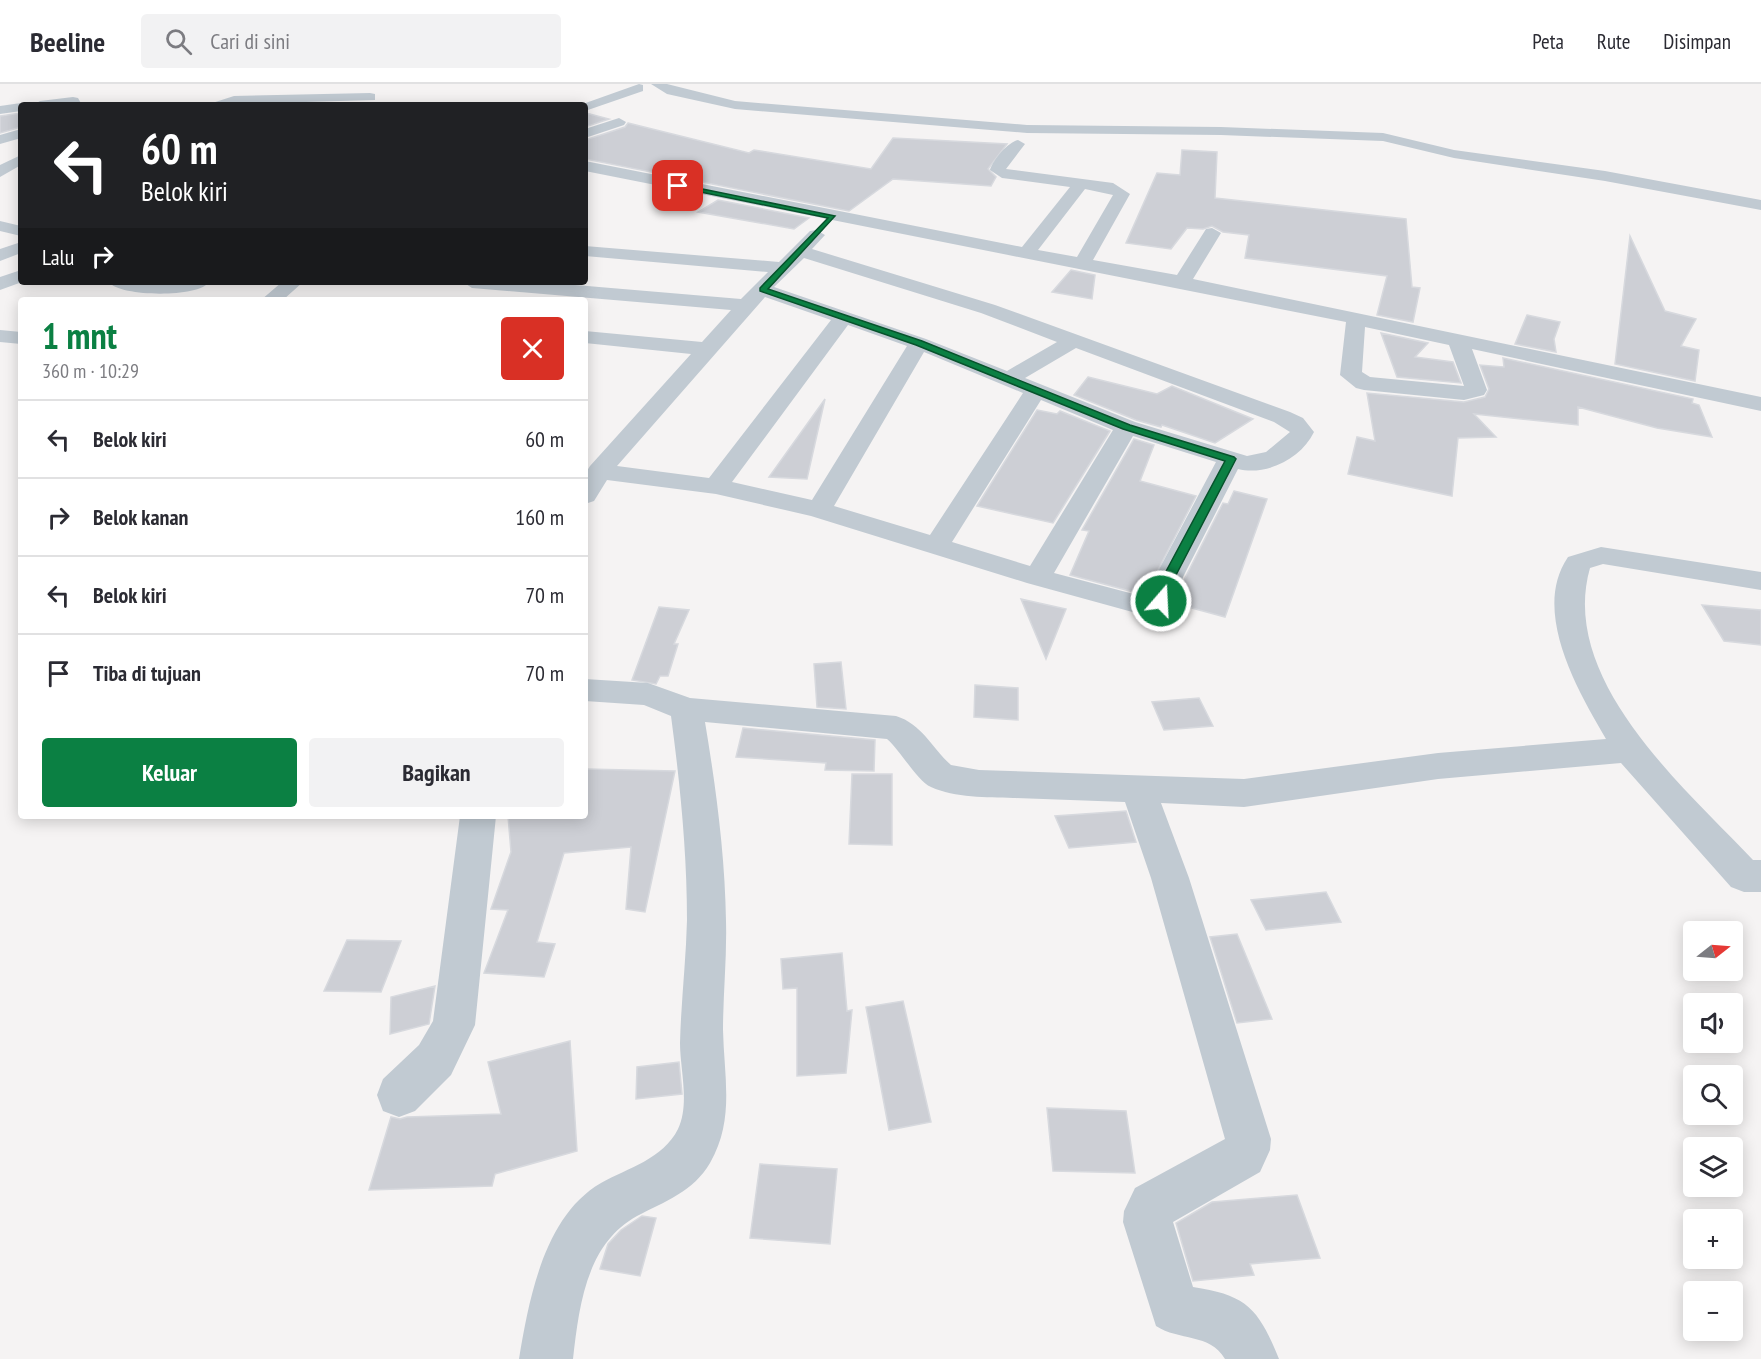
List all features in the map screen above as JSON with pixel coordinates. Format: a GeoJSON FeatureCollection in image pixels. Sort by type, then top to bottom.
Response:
{"type":"FeatureCollection","features":[{"type":"Feature","properties":{"kind":"street"},"geometry":{"type":"LineString","coordinates":[[227,100],[241,84]]}},
{"type":"Feature","properties":{"kind":"street"},"geometry":{"type":"LineString","coordinates":[[657,84],[672,91],[735,105],[1027,129],[1221,131],[1383,137],[1454,154],[1605,176],[1761,205]]}},
{"type":"Feature","properties":{"kind":"street"},"geometry":{"type":"LineString","coordinates":[[74,86],[74,102]]}},
{"type":"Feature","properties":{"kind":"street"},"geometry":{"type":"LineString","coordinates":[[588,106],[639,88]]}},
{"type":"Feature","properties":{"kind":"street"},"geometry":{"type":"LineString","coordinates":[[221,102],[367,90],[382,102]]}},
{"type":"Feature","properties":{"kind":"street"},"geometry":{"type":"LineString","coordinates":[[0,110],[18,107]]}},
{"type":"Feature","properties":{"kind":"street"},"geometry":{"type":"LineString","coordinates":[[588,133],[619,122]]}},
{"type":"Feature","properties":{"kind":"street"},"geometry":{"type":"LineString","coordinates":[[0,126],[18,124]]}},
{"type":"Feature","properties":{"kind":"street"},"geometry":{"type":"LineString","coordinates":[[0,140],[18,134]]}},
{"type":"Feature","properties":{"kind":"street"},"geometry":{"type":"LineString","coordinates":[[1018,144],[999,165],[998,170],[1002,173],[1113,188],[1122,194],[1082,263]]}},
{"type":"Feature","properties":{"kind":"street"},"geometry":{"type":"LineString","coordinates":[[0,163],[18,159]]}},
{"type":"Feature","properties":{"kind":"street"},"geometry":{"type":"LineString","coordinates":[[0,172],[18,160]]}},
{"type":"Feature","properties":{"kind":"street"},"geometry":{"type":"LineString","coordinates":[[588,167],[833,217],[1182,282],[1756,403],[1761,424]]}},
{"type":"Feature","properties":{"kind":"street"},"geometry":{"type":"LineString","coordinates":[[1026,254],[1081,183]]}},
{"type":"Feature","properties":{"kind":"street"},"geometry":{"type":"LineString","coordinates":[[588,491],[599,471],[746,305],[833,217]]}},
{"type":"Feature","properties":{"kind":"street"},"geometry":{"type":"LineString","coordinates":[[0,226],[18,230]]}},
{"type":"Feature","properties":{"kind":"street"},"geometry":{"type":"LineString","coordinates":[[1182,282],[1212,233]]}},
{"type":"Feature","properties":{"kind":"street"},"geometry":{"type":"LineString","coordinates":[[0,256],[18,248]]}},
{"type":"Feature","properties":{"kind":"street"},"geometry":{"type":"LineString","coordinates":[[763,290],[919,343],[1127,427],[1230,459],[1261,464],[1299,438],[1300,428],[1295,423],[1272,412],[1075,340],[902,281],[801,250]]}},
{"type":"Feature","properties":{"kind":"street"},"geometry":{"type":"LineString","coordinates":[[588,251],[784,268]]}},
{"type":"Feature","properties":{"kind":"street"},"geometry":{"type":"LineString","coordinates":[[0,284],[18,277]]}},
{"type":"Feature","properties":{"kind":"street"},"geometry":{"type":"LineString","coordinates":[[132,285],[174,294],[194,285]]}},
{"type":"Feature","properties":{"kind":"street"},"geometry":{"type":"LineString","coordinates":[[275,297],[290,285]]}},
{"type":"Feature","properties":{"kind":"street"},"geometry":{"type":"LineString","coordinates":[[491,297],[505,285]]}},
{"type":"Feature","properties":{"kind":"street"},"geometry":{"type":"LineString","coordinates":[[517,285],[746,305]]}},
{"type":"Feature","properties":{"kind":"street"},"geometry":{"type":"LineString","coordinates":[[716,486],[843,318]]}},
{"type":"Feature","properties":{"kind":"street"},"geometry":{"type":"LineString","coordinates":[[1356,319],[1351,375],[1364,383],[1464,393],[1476,390],[1458,340]]}},
{"type":"Feature","properties":{"kind":"street"},"geometry":{"type":"LineString","coordinates":[[0,336],[18,338]]}},
{"type":"Feature","properties":{"kind":"street"},"geometry":{"type":"LineString","coordinates":[[588,337],[707,349]]}},
{"type":"Feature","properties":{"kind":"street"},"geometry":{"type":"LineString","coordinates":[[1008,379],[1075,340]]}},
{"type":"Feature","properties":{"kind":"street"},"geometry":{"type":"LineString","coordinates":[[819,510],[919,343]]}},
{"type":"Feature","properties":{"kind":"street"},"geometry":{"type":"LineString","coordinates":[[937,545],[1035,391]]}},
{"type":"Feature","properties":{"kind":"street"},"geometry":{"type":"LineString","coordinates":[[1037,577],[1127,427]]}},
{"type":"Feature","properties":{"kind":"street"},"geometry":{"type":"LineString","coordinates":[[599,471],[716,486],[819,510],[1139,606],[1158,604],[1169,577],[1230,459]]}},
{"type":"Feature","properties":{"kind":"street"},"geometry":{"type":"LineString","coordinates":[[1761,581],[1611,556],[1592,556],[1578,562],[1570,582],[1570,616],[1593,691],[1629,750],[1744,876],[1761,876]]}},
{"type":"Feature","properties":{"kind":"street"},"geometry":{"type":"LineString","coordinates":[[588,690],[648,694],[686,709],[896,728],[913,743],[928,765],[941,777],[979,783],[1244,793],[1437,766],[1629,750]]}},
{"type":"Feature","properties":{"kind":"street"},"geometry":{"type":"LineString","coordinates":[[546,1359],[549,1336],[569,1259],[588,1222],[617,1200],[645,1189],[673,1171],[694,1146],[707,1102],[702,1048],[706,904],[695,771],[686,709]]}},
{"type":"Feature","properties":{"kind":"street"},"geometry":{"type":"LineString","coordinates":[[1138,789],[1170,878],[1248,1139],[1247,1150],[1243,1155],[1152,1205],[1148,1211],[1149,1222],[1174,1308],[1179,1311],[1218,1316],[1229,1322],[1248,1345],[1252,1359]]}},
{"type":"Feature","properties":{"kind":"street"},"geometry":{"type":"LineString","coordinates":[[399,1095],[435,1060],[454,1024],[478,819]]}},
{"type":"Feature","properties":{"kind":"building"},"geometry":{"type":"Polygon","coordinates":[[[18,113],[18,128],[0,133],[0,116],[18,113]]]}},
{"type":"Feature","properties":{"kind":"building"},"geometry":{"type":"Polygon","coordinates":[[[588,114],[609,119],[588,126],[588,114]]]}},
{"type":"Feature","properties":{"kind":"building"},"geometry":{"type":"Polygon","coordinates":[[[628,123],[749,153],[754,150],[871,169],[893,138],[1007,144],[988,169],[996,177],[991,186],[893,179],[849,211],[588,160],[588,139],[625,127],[628,123]]]}},
{"type":"Feature","properties":{"kind":"building"},"geometry":{"type":"Polygon","coordinates":[[[1182,150],[1217,152],[1215,198],[1406,219],[1412,287],[1420,288],[1413,322],[1377,315],[1387,276],[1245,258],[1249,235],[1223,232],[1212,226],[1203,229],[1187,228],[1171,249],[1126,243],[1157,173],[1180,175],[1182,150]]]}},
{"type":"Feature","properties":{"kind":"building"},"geometry":{"type":"Polygon","coordinates":[[[718,200],[809,218],[794,229],[698,212],[718,200]]]}},
{"type":"Feature","properties":{"kind":"building"},"geometry":{"type":"Polygon","coordinates":[[[1630,236],[1665,311],[1696,319],[1681,346],[1699,350],[1695,381],[1615,364],[1630,236]]]}},
{"type":"Feature","properties":{"kind":"building"},"geometry":{"type":"Polygon","coordinates":[[[1071,270],[1095,275],[1092,299],[1052,292],[1071,270]]]}},
{"type":"Feature","properties":{"kind":"building"},"geometry":{"type":"Polygon","coordinates":[[[1527,315],[1560,322],[1554,339],[1556,352],[1515,344],[1527,315]]]}},
{"type":"Feature","properties":{"kind":"building"},"geometry":{"type":"Polygon","coordinates":[[[1381,333],[1428,343],[1415,357],[1453,362],[1461,383],[1397,377],[1381,333]]]}},
{"type":"Feature","properties":{"kind":"building"},"geometry":{"type":"Polygon","coordinates":[[[1503,358],[1693,399],[1692,403],[1699,405],[1712,437],[1657,428],[1578,407],[1578,425],[1474,414],[1496,437],[1458,438],[1452,496],[1348,474],[1357,437],[1375,441],[1367,393],[1464,402],[1485,397],[1489,389],[1480,365],[1504,367],[1503,358]]]}},
{"type":"Feature","properties":{"kind":"building"},"geometry":{"type":"Polygon","coordinates":[[[1088,377],[1157,394],[1172,386],[1253,419],[1215,443],[1162,425],[1161,427],[1136,420],[1074,395],[1088,377]]]}},
{"type":"Feature","properties":{"kind":"building"},"geometry":{"type":"Polygon","coordinates":[[[825,399],[807,479],[769,477],[825,399]]]}},
{"type":"Feature","properties":{"kind":"building"},"geometry":{"type":"Polygon","coordinates":[[[1037,410],[1057,414],[1060,411],[1110,431],[1053,523],[977,506],[1037,410]]]}},
{"type":"Feature","properties":{"kind":"building"},"geometry":{"type":"Polygon","coordinates":[[[1134,439],[1154,445],[1140,481],[1196,496],[1145,595],[1070,575],[1089,531],[1082,530],[1134,439]]]}},
{"type":"Feature","properties":{"kind":"building"},"geometry":{"type":"Polygon","coordinates":[[[1234,491],[1267,499],[1225,617],[1177,604],[1185,578],[1223,503],[1228,504],[1234,491]]]}},
{"type":"Feature","properties":{"kind":"building"},"geometry":{"type":"Polygon","coordinates":[[[1021,599],[1066,609],[1046,659],[1021,599]]]}},
{"type":"Feature","properties":{"kind":"building"},"geometry":{"type":"Polygon","coordinates":[[[1702,605],[1761,610],[1761,645],[1724,641],[1702,605]]]}},
{"type":"Feature","properties":{"kind":"building"},"geometry":{"type":"Polygon","coordinates":[[[659,607],[689,610],[674,644],[678,644],[668,676],[660,676],[656,684],[632,680],[659,607]]]}},
{"type":"Feature","properties":{"kind":"building"},"geometry":{"type":"Polygon","coordinates":[[[841,662],[846,709],[817,707],[814,664],[841,662]]]}},
{"type":"Feature","properties":{"kind":"building"},"geometry":{"type":"Polygon","coordinates":[[[975,685],[1018,688],[1018,720],[974,717],[975,685]]]}},
{"type":"Feature","properties":{"kind":"building"},"geometry":{"type":"Polygon","coordinates":[[[1199,698],[1213,726],[1164,730],[1152,702],[1199,698]]]}},
{"type":"Feature","properties":{"kind":"building"},"geometry":{"type":"Polygon","coordinates":[[[743,728],[875,740],[874,771],[825,770],[826,763],[736,757],[743,728]]]}},
{"type":"Feature","properties":{"kind":"building"},"geometry":{"type":"Polygon","coordinates":[[[588,769],[675,771],[645,912],[626,909],[631,847],[564,853],[537,942],[555,944],[544,977],[484,973],[508,910],[491,909],[511,852],[508,819],[588,819],[588,769]]]}},
{"type":"Feature","properties":{"kind":"building"},"geometry":{"type":"Polygon","coordinates":[[[852,774],[892,774],[892,845],[849,844],[852,774]]]}},
{"type":"Feature","properties":{"kind":"building"},"geometry":{"type":"Polygon","coordinates":[[[1126,811],[1136,842],[1069,848],[1055,816],[1126,811]]]}},
{"type":"Feature","properties":{"kind":"building"},"geometry":{"type":"Polygon","coordinates":[[[1326,892],[1341,922],[1266,930],[1251,900],[1326,892]]]}},
{"type":"Feature","properties":{"kind":"building"},"geometry":{"type":"Polygon","coordinates":[[[1237,934],[1272,1019],[1237,1023],[1210,937],[1237,934]]]}},
{"type":"Feature","properties":{"kind":"building"},"geometry":{"type":"Polygon","coordinates":[[[347,940],[401,941],[381,992],[324,991],[347,940]]]}},
{"type":"Feature","properties":{"kind":"building"},"geometry":{"type":"Polygon","coordinates":[[[842,953],[847,1011],[852,1010],[846,1073],[797,1076],[797,988],[783,989],[781,959],[842,953]]]}},
{"type":"Feature","properties":{"kind":"building"},"geometry":{"type":"Polygon","coordinates":[[[435,986],[429,1024],[390,1034],[391,997],[435,986]]]}},
{"type":"Feature","properties":{"kind":"building"},"geometry":{"type":"Polygon","coordinates":[[[903,1001],[931,1122],[889,1130],[866,1007],[903,1001]]]}},
{"type":"Feature","properties":{"kind":"building"},"geometry":{"type":"Polygon","coordinates":[[[570,1041],[577,1151],[495,1174],[492,1186],[369,1190],[391,1117],[400,1119],[501,1114],[488,1062],[570,1041]]]}},
{"type":"Feature","properties":{"kind":"building"},"geometry":{"type":"Polygon","coordinates":[[[679,1062],[682,1094],[636,1099],[637,1067],[679,1062]]]}},
{"type":"Feature","properties":{"kind":"building"},"geometry":{"type":"Polygon","coordinates":[[[1047,1108],[1126,1111],[1135,1173],[1053,1171],[1047,1108]]]}},
{"type":"Feature","properties":{"kind":"building"},"geometry":{"type":"Polygon","coordinates":[[[760,1164],[837,1169],[830,1244],[750,1238],[760,1164]]]}},
{"type":"Feature","properties":{"kind":"building"},"geometry":{"type":"Polygon","coordinates":[[[1297,1195],[1320,1258],[1250,1264],[1254,1275],[1193,1281],[1176,1223],[1212,1202],[1297,1195]]]}},
{"type":"Feature","properties":{"kind":"building"},"geometry":{"type":"Polygon","coordinates":[[[642,1216],[656,1218],[640,1276],[600,1269],[608,1244],[621,1230],[642,1216]]]}},
{"type":"Feature","properties":{"kind":"route"},"geometry":{"type":"LineString","coordinates":[[678,186],[833,217],[763,290],[919,343],[1127,427],[1230,459],[1169,577],[1161,601]]}}]}
